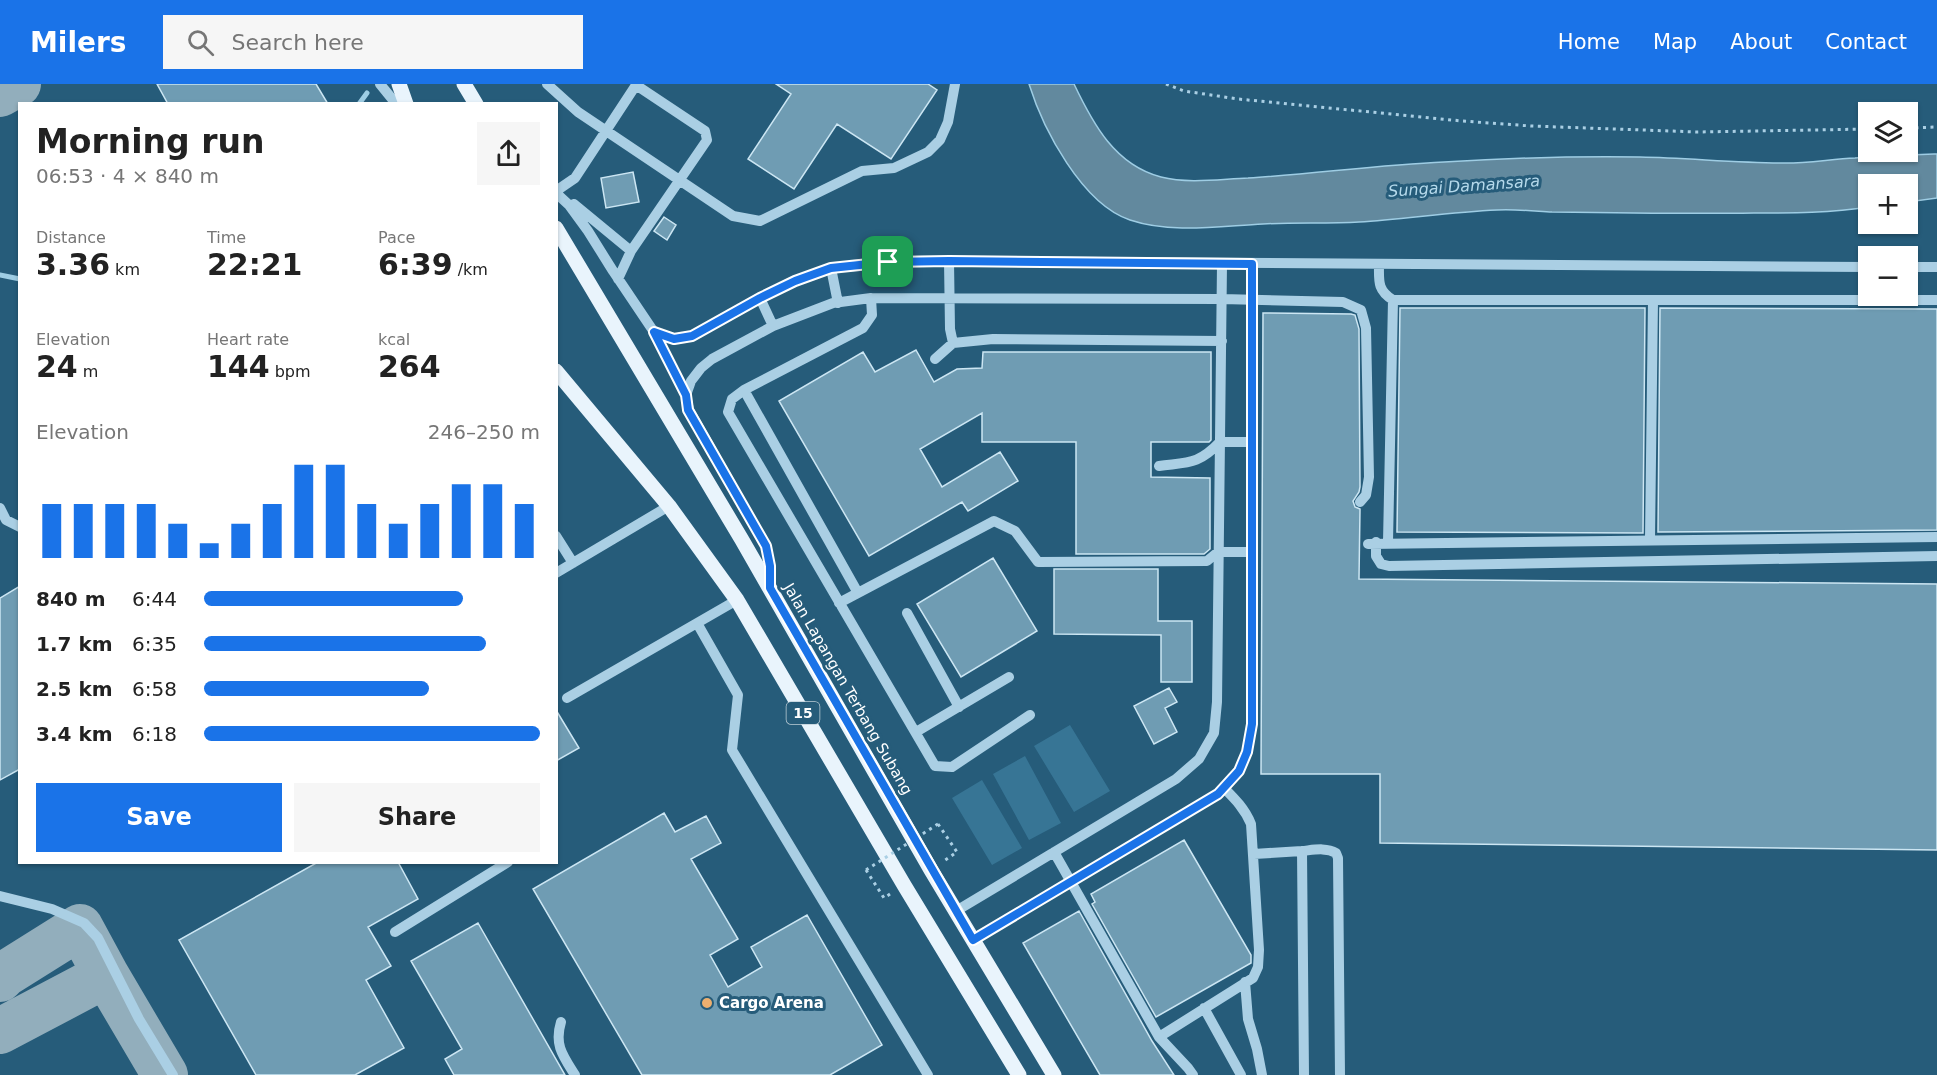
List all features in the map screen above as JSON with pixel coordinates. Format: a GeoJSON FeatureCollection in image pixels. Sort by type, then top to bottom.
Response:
{"type":"FeatureCollection","features":[{"type":"Feature","properties":{"kind":"main road"},"geometry":{"type":"LineString","coordinates":[[399,84],[405,102]]}},
{"type":"Feature","properties":{"kind":"main road"},"geometry":{"type":"LineString","coordinates":[[464,84],[475,102]]}},
{"type":"Feature","properties":{"kind":"main road","name":"Jalan Lapangan Terbang Subang"},"geometry":{"type":"LineString","coordinates":[[558,231],[770,588],[956,911],[1054,1075]]}},
{"type":"Feature","properties":{"kind":"main road","name":"15"},"geometry":{"type":"LineString","coordinates":[[558,373],[669,506],[737,600],[904,885],[1019,1075]]}},
{"type":"Feature","properties":{"kind":"street"},"geometry":{"type":"LineString","coordinates":[[380,84],[393,99],[401,102]]}},
{"type":"Feature","properties":{"kind":"street"},"geometry":{"type":"LineString","coordinates":[[547,84],[578,112],[733,216],[760,221],[862,171],[894,168],[928,152],[940,140],[948,122],[956,84]]}},
{"type":"Feature","properties":{"kind":"street"},"geometry":{"type":"LineString","coordinates":[[558,191],[574,178],[635,84],[705,131],[707,140],[631,251],[618,279]]}},
{"type":"Feature","properties":{"kind":"street"},"geometry":{"type":"LineString","coordinates":[[558,191],[631,251]]}},
{"type":"Feature","properties":{"kind":"street"},"geometry":{"type":"LineString","coordinates":[[558,191],[588,231],[654,332],[686,395],[688,410],[766,546],[770,566],[770,588]]}},
{"type":"Feature","properties":{"kind":"street"},"geometry":{"type":"LineString","coordinates":[[949,261],[950,329],[953,343]]}},
{"type":"Feature","properties":{"kind":"street"},"geometry":{"type":"LineString","coordinates":[[654,332],[674,339],[692,336],[795,281],[831,268],[888,262],[1858,267]]}},
{"type":"Feature","properties":{"kind":"street"},"geometry":{"type":"LineString","coordinates":[[956,911],[1176,779],[1199,759],[1214,733],[1217,702],[1222,264]]}},
{"type":"Feature","properties":{"kind":"street"},"geometry":{"type":"LineString","coordinates":[[973,940],[1218,794],[1239,771],[1247,752],[1252,724],[1252,264]]}},
{"type":"Feature","properties":{"kind":"street"},"geometry":{"type":"LineString","coordinates":[[1379,264],[1380,285],[1384,294],[1393,300],[1937,300]]}},
{"type":"Feature","properties":{"kind":"street"},"geometry":{"type":"LineString","coordinates":[[1918,267],[1937,267]]}},
{"type":"Feature","properties":{"kind":"street"},"geometry":{"type":"LineString","coordinates":[[831,268],[838,303]]}},
{"type":"Feature","properties":{"kind":"street"},"geometry":{"type":"LineString","coordinates":[[760,298],[773,326]]}},
{"type":"Feature","properties":{"kind":"street"},"geometry":{"type":"LineString","coordinates":[[686,395],[691,381],[712,359],[773,326],[838,303],[871,298],[1221,299],[1343,302],[1361,310],[1366,328],[1369,477],[1366,495],[1360,502]]}},
{"type":"Feature","properties":{"kind":"street"},"geometry":{"type":"LineString","coordinates":[[871,298],[872,315],[863,328],[744,390],[732,399],[728,412],[935,766],[952,767],[1030,715]]}},
{"type":"Feature","properties":{"kind":"street"},"geometry":{"type":"LineString","coordinates":[[1393,300],[1376,556],[1381,564],[1389,566],[1937,556]]}},
{"type":"Feature","properties":{"kind":"street"},"geometry":{"type":"LineString","coordinates":[[1650,539],[1653,300]]}},
{"type":"Feature","properties":{"kind":"street"},"geometry":{"type":"LineString","coordinates":[[935,359],[953,343],[993,339],[1221,340]]}},
{"type":"Feature","properties":{"kind":"street"},"geometry":{"type":"LineString","coordinates":[[744,390],[858,593]]}},
{"type":"Feature","properties":{"kind":"street"},"geometry":{"type":"LineString","coordinates":[[1159,466],[1196,461],[1220,442],[1252,442]]}},
{"type":"Feature","properties":{"kind":"street"},"geometry":{"type":"LineString","coordinates":[[558,572],[669,506]]}},
{"type":"Feature","properties":{"kind":"street"},"geometry":{"type":"LineString","coordinates":[[0,508],[6,520],[18,526]]}},
{"type":"Feature","properties":{"kind":"street"},"geometry":{"type":"LineString","coordinates":[[839,603],[994,521],[1015,531],[1038,562],[1207,561],[1218,552],[1251,552]]}},
{"type":"Feature","properties":{"kind":"street"},"geometry":{"type":"LineString","coordinates":[[1377,543],[1937,537]]}},
{"type":"Feature","properties":{"kind":"street"},"geometry":{"type":"LineString","coordinates":[[558,539],[573,563]]}},
{"type":"Feature","properties":{"kind":"street"},"geometry":{"type":"LineString","coordinates":[[567,698],[737,600]]}},
{"type":"Feature","properties":{"kind":"street"},"geometry":{"type":"LineString","coordinates":[[907,612],[959,707]]}},
{"type":"Feature","properties":{"kind":"street"},"geometry":{"type":"LineString","coordinates":[[697,623],[738,695],[732,750],[928,1075]]}},
{"type":"Feature","properties":{"kind":"street"},"geometry":{"type":"LineString","coordinates":[[916,732],[1009,677]]}},
{"type":"Feature","properties":{"kind":"street"},"geometry":{"type":"LineString","coordinates":[[1159,1037],[1253,978],[1259,961],[1251,824],[1247,813],[1224,788]]}},
{"type":"Feature","properties":{"kind":"street"},"geometry":{"type":"LineString","coordinates":[[1254,854],[1331,850],[1338,858],[1340,1075]]}},
{"type":"Feature","properties":{"kind":"street"},"geometry":{"type":"LineString","coordinates":[[1302,851],[1304,1075]]}},
{"type":"Feature","properties":{"kind":"street"},"geometry":{"type":"LineString","coordinates":[[1054,852],[1159,1037],[1193,1075]]}},
{"type":"Feature","properties":{"kind":"street"},"geometry":{"type":"LineString","coordinates":[[395,932],[505,864]]}},
{"type":"Feature","properties":{"kind":"street"},"geometry":{"type":"LineString","coordinates":[[0,896],[52,909],[84,922],[98,938],[140,1019],[173,1075]]}},
{"type":"Feature","properties":{"kind":"street"},"geometry":{"type":"LineString","coordinates":[[1245,982],[1248,1019],[1262,1075]]}},
{"type":"Feature","properties":{"kind":"street"},"geometry":{"type":"LineString","coordinates":[[1204,1008],[1241,1075]]}},
{"type":"Feature","properties":{"kind":"street"},"geometry":{"type":"LineString","coordinates":[[561,1022],[557,1034],[559,1046],[575,1075]]}},
{"type":"Feature","properties":{"kind":"path"},"geometry":{"type":"LineString","coordinates":[[1166,84],[1184,91],[1239,99],[1462,122],[1698,132],[1858,129]]}},
{"type":"Feature","properties":{"kind":"path"},"geometry":{"type":"LineString","coordinates":[[1918,128],[1937,127]]}},
{"type":"Feature","properties":{"kind":"path"},"geometry":{"type":"LineString","coordinates":[[884,898],[866,870],[939,824],[957,852]]}},
{"type":"Feature","properties":{"kind":"shaded area"},"geometry":{"type":"Polygon","coordinates":[[[1070,725],[1110,791],[1074,812],[1034,746],[1070,725]]]}},
{"type":"Feature","properties":{"kind":"shaded area"},"geometry":{"type":"Polygon","coordinates":[[[1025,756],[1061,823],[1029,840],[993,774],[1025,756]]]}},
{"type":"Feature","properties":{"kind":"shaded area"},"geometry":{"type":"Polygon","coordinates":[[[982,780],[1022,848],[992,865],[952,798],[982,780]]]}},
{"type":"Feature","properties":{"kind":"water","name":"Sungai Damansara"},"geometry":{"type":"Polygon","coordinates":[[[1029,84],[1074,84],[1089,114],[1118,153],[1145,171],[1172,179],[1216,180],[1419,163],[1517,158],[1640,157],[1786,163],[1858,158],[1858,162],[1918,162],[1918,155],[1937,154],[1937,198],[1918,201],[1918,174],[1858,174],[1858,209],[1826,212],[1653,213],[1504,210],[1359,222],[1275,223],[1196,228],[1162,227],[1130,220],[1112,211],[1096,198],[1081,182],[1054,143],[1029,84]]]}},
{"type":"Feature","properties":{"kind":"building"},"geometry":{"type":"Polygon","coordinates":[[[157,84],[316,84],[327,102],[167,102],[157,84]]]}},
{"type":"Feature","properties":{"kind":"building"},"geometry":{"type":"Polygon","coordinates":[[[776,84],[928,84],[937,90],[891,159],[837,124],[794,189],[748,159],[791,94],[776,84]]]}},
{"type":"Feature","properties":{"kind":"building"},"geometry":{"type":"Polygon","coordinates":[[[633,172],[639,202],[606,208],[601,178],[633,172]]]}},
{"type":"Feature","properties":{"kind":"building"},"geometry":{"type":"Polygon","coordinates":[[[664,217],[676,225],[667,240],[654,231],[664,217]]]}},
{"type":"Feature","properties":{"kind":"building"},"geometry":{"type":"Polygon","coordinates":[[[1400,308],[1645,308],[1643,533],[1397,532],[1400,308]]]}},
{"type":"Feature","properties":{"kind":"building"},"geometry":{"type":"Polygon","coordinates":[[[1660,308],[1937,309],[1937,530],[1658,532],[1660,308]]]}},
{"type":"Feature","properties":{"kind":"building"},"geometry":{"type":"Polygon","coordinates":[[[1263,313],[1355,315],[1359,329],[1360,487],[1353,501],[1355,507],[1360,509],[1359,579],[1937,584],[1937,850],[1380,843],[1380,774],[1261,774],[1263,313]]]}},
{"type":"Feature","properties":{"kind":"building"},"geometry":{"type":"Polygon","coordinates":[[[916,350],[934,382],[957,369],[982,368],[983,352],[1211,352],[1211,440],[1209,442],[1151,442],[1151,477],[1210,478],[1210,549],[1204,554],[1076,554],[1076,442],[982,442],[982,413],[920,449],[942,487],[1000,452],[1018,481],[968,511],[962,502],[869,556],[779,401],[863,352],[875,372],[916,350]]]}},
{"type":"Feature","properties":{"kind":"building"},"geometry":{"type":"Polygon","coordinates":[[[993,558],[1037,631],[961,677],[917,604],[993,558]]]}},
{"type":"Feature","properties":{"kind":"building"},"geometry":{"type":"Polygon","coordinates":[[[1054,569],[1158,569],[1158,621],[1192,621],[1192,682],[1161,682],[1161,635],[1054,634],[1054,569]]]}},
{"type":"Feature","properties":{"kind":"building"},"geometry":{"type":"Polygon","coordinates":[[[18,587],[18,770],[0,780],[0,598],[18,587]]]}},
{"type":"Feature","properties":{"kind":"building"},"geometry":{"type":"Polygon","coordinates":[[[1169,688],[1177,702],[1165,708],[1177,732],[1154,744],[1134,706],[1169,688]]]}},
{"type":"Feature","properties":{"kind":"building"},"geometry":{"type":"Polygon","coordinates":[[[558,713],[579,748],[558,760],[558,713]]]}},
{"type":"Feature","properties":{"kind":"building"},"geometry":{"type":"Polygon","coordinates":[[[664,813],[675,832],[706,816],[721,843],[691,859],[738,939],[710,955],[728,987],[762,967],[751,947],[807,915],[882,1045],[830,1075],[642,1075],[533,889],[664,813]]]}},
{"type":"Feature","properties":{"kind":"building"},"geometry":{"type":"Polygon","coordinates":[[[1184,840],[1251,955],[1251,963],[1156,1017],[1092,904],[1095,902],[1091,894],[1184,840]]]}},
{"type":"Feature","properties":{"kind":"building"},"geometry":{"type":"Polygon","coordinates":[[[314,864],[399,864],[418,899],[368,927],[391,966],[366,980],[404,1048],[355,1075],[256,1075],[179,940],[314,864]]]}},
{"type":"Feature","properties":{"kind":"building"},"geometry":{"type":"Polygon","coordinates":[[[1079,911],[1152,1041],[1174,1075],[1100,1075],[1023,943],[1079,911]]]}},
{"type":"Feature","properties":{"kind":"building"},"geometry":{"type":"Polygon","coordinates":[[[478,923],[565,1075],[454,1075],[445,1059],[462,1049],[411,961],[478,923]]]}},
{"type":"Feature","properties":{"kind":"waterway"},"geometry":{"type":"LineString","coordinates":[[360,102],[367,93]]}},
{"type":"Feature","properties":{"kind":"waterway"},"geometry":{"type":"LineString","coordinates":[[0,275],[18,279]]}},
{"type":"Feature","properties":{"kind":"taxiway"},"geometry":{"type":"LineString","coordinates":[[0,94],[18,84]]}},
{"type":"Feature","properties":{"kind":"taxiway"},"geometry":{"type":"LineString","coordinates":[[0,979],[80,927],[106,975]]}},
{"type":"Feature","properties":{"kind":"taxiway"},"geometry":{"type":"LineString","coordinates":[[0,1031],[106,975],[165,1075]]}},
{"type":"Feature","properties":{"kind":"place","name":"Cargo Arena"},"geometry":{"type":"Point","coordinates":[707,1003]}},
{"type":"Feature","properties":{"kind":"route"},"geometry":{"type":"LineString","coordinates":[[888,262],[1252,264],[1252,724],[1247,752],[1239,771],[1218,794],[973,940],[770,588],[770,566],[766,546],[688,410],[686,395],[654,332],[674,339],[692,336],[795,281],[831,268],[888,262]]}}]}
